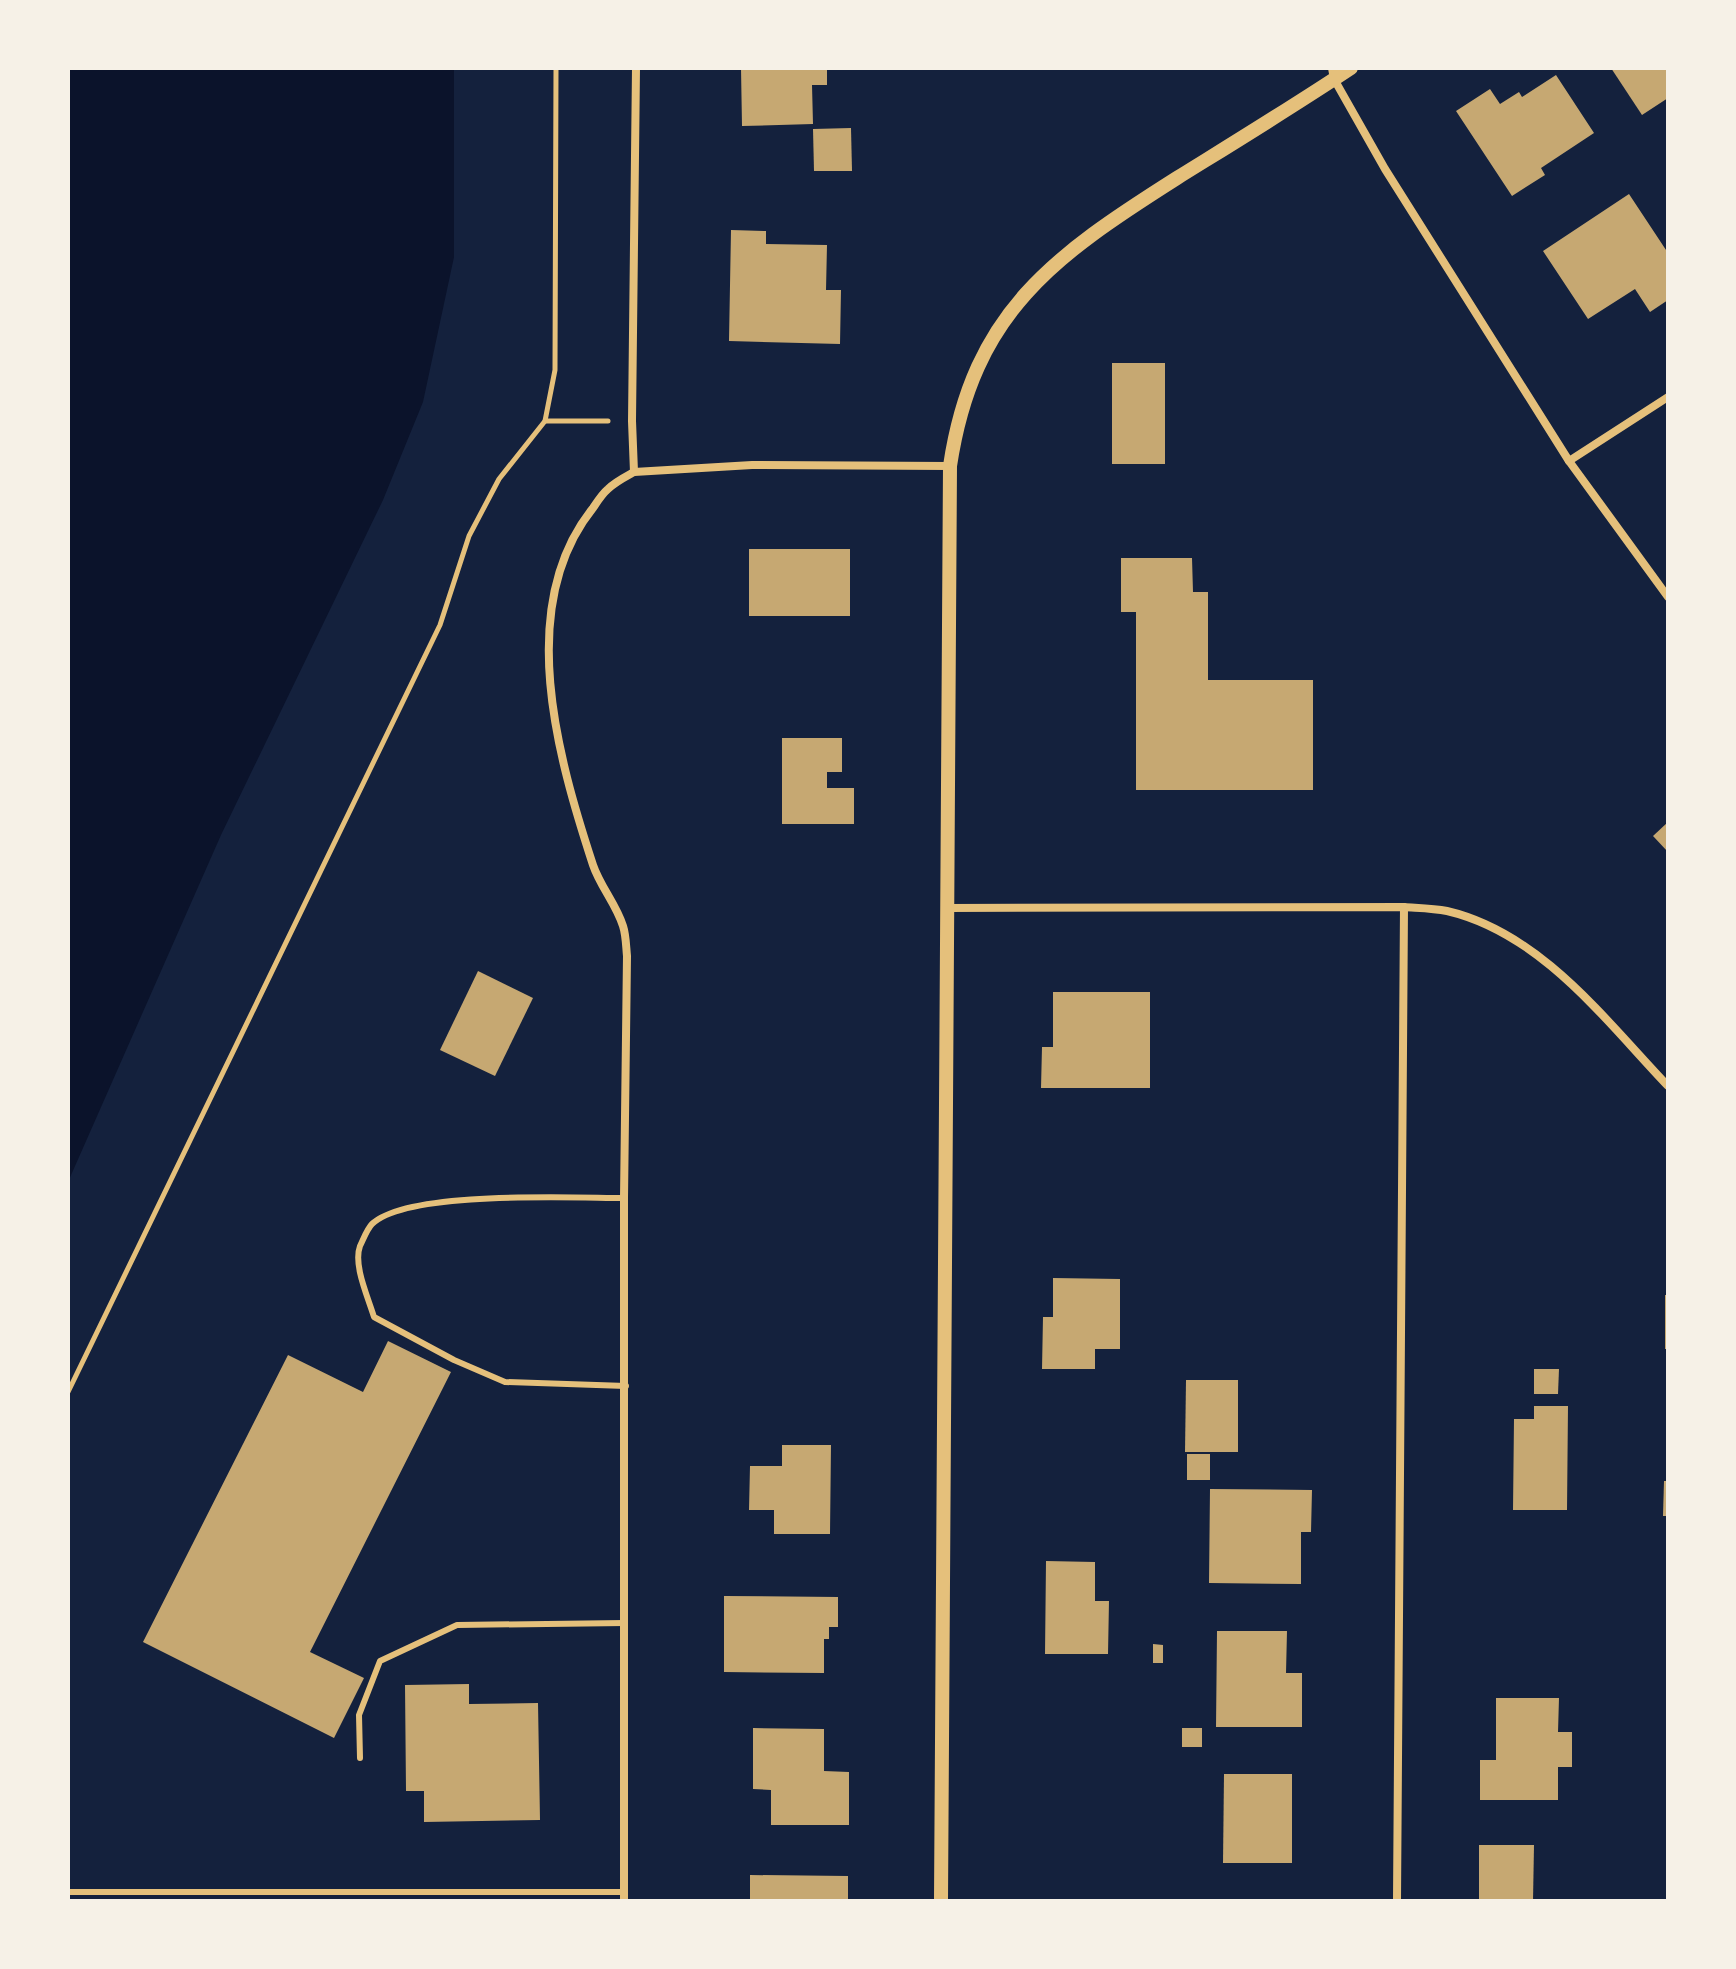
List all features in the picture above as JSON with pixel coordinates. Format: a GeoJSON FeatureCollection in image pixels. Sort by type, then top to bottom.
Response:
{"type":"FeatureCollection","features":[{"type":"Feature","properties":{"kind":"street"},"geometry":{"type":"LineString","coordinates":[[634,472],[636,68]]}},
{"type":"Feature","properties":{"kind":"street"},"geometry":{"type":"LineString","coordinates":[[941,1901],[950,466],[955,431],[966,394],[1002,323],[1050,267],[1119,215],[1333,74],[1351,68]]}},
{"type":"Feature","properties":{"kind":"street"},"geometry":{"type":"LineString","coordinates":[[1333,74],[1385,169],[1569,461],[1668,597]]}},
{"type":"Feature","properties":{"kind":"street"},"geometry":{"type":"LineString","coordinates":[[1569,461],[1668,397]]}},
{"type":"Feature","properties":{"kind":"street"},"geometry":{"type":"LineString","coordinates":[[624,1897],[627,956],[623,925],[595,871],[568,787],[551,694],[551,615],[560,565],[579,525],[608,489],[634,472],[752,465],[950,466]]}},
{"type":"Feature","properties":{"kind":"street"},"geometry":{"type":"LineString","coordinates":[[947,908],[1404,907],[1446,911],[1481,922],[1554,968],[1668,1086]]}},
{"type":"Feature","properties":{"kind":"street"},"geometry":{"type":"LineString","coordinates":[[1397,1901],[1404,907]]}},
{"type":"Feature","properties":{"kind":"lane"},"geometry":{"type":"LineString","coordinates":[[624,1198],[466,1198],[422,1206],[393,1212],[371,1224],[359,1249],[361,1274],[374,1317],[454,1360],[505,1382],[626,1386]]}},
{"type":"Feature","properties":{"kind":"lane"},"geometry":{"type":"LineString","coordinates":[[360,1758],[359,1715],[380,1661],[457,1625],[625,1623]]}},
{"type":"Feature","properties":{"kind":"lane"},"geometry":{"type":"LineString","coordinates":[[68,1892],[624,1897]]}},
{"type":"Feature","properties":{"kind":"path"},"geometry":{"type":"LineString","coordinates":[[68,1392],[440,625],[469,536],[499,479],[545,421],[555,370],[556,68]]}},
{"type":"Feature","properties":{"kind":"path"},"geometry":{"type":"LineString","coordinates":[[545,421],[632,421]]}},
{"type":"Feature","properties":{"kind":"water"},"geometry":{"type":"Polygon","coordinates":[[[68,68],[454,68],[454,257],[423,402],[383,500],[221,835],[68,1182],[68,68]]]}},
{"type":"Feature","properties":{"kind":"building"},"geometry":{"type":"Polygon","coordinates":[[[741,68],[827,68],[827,85],[812,85],[813,124],[742,126],[741,68]]]}},
{"type":"Feature","properties":{"kind":"building"},"geometry":{"type":"Polygon","coordinates":[[[1611,68],[1668,68],[1668,98],[1642,115],[1611,68]]]}},
{"type":"Feature","properties":{"kind":"building"},"geometry":{"type":"Polygon","coordinates":[[[1556,75],[1594,133],[1541,168],[1545,175],[1512,196],[1456,111],[1490,89],[1500,104],[1519,92],[1522,97],[1556,75]]]}},
{"type":"Feature","properties":{"kind":"building"},"geometry":{"type":"Polygon","coordinates":[[[851,128],[852,171],[814,171],[813,129],[851,128]]]}},
{"type":"Feature","properties":{"kind":"building"},"geometry":{"type":"Polygon","coordinates":[[[1629,194],[1668,253],[1668,300],[1650,312],[1635,289],[1588,319],[1543,251],[1629,194]]]}},
{"type":"Feature","properties":{"kind":"building"},"geometry":{"type":"Polygon","coordinates":[[[731,230],[766,231],[766,244],[827,245],[826,290],[841,290],[840,344],[729,341],[731,230]]]}},
{"type":"Feature","properties":{"kind":"building"},"geometry":{"type":"Polygon","coordinates":[[[1112,363],[1165,363],[1165,464],[1112,464],[1112,363]]]}},
{"type":"Feature","properties":{"kind":"building"},"geometry":{"type":"Polygon","coordinates":[[[749,549],[850,549],[850,616],[749,616],[749,549]]]}},
{"type":"Feature","properties":{"kind":"building"},"geometry":{"type":"Polygon","coordinates":[[[1121,558],[1192,558],[1193,592],[1208,592],[1208,680],[1313,680],[1313,790],[1136,790],[1136,612],[1121,612],[1121,558]]]}},
{"type":"Feature","properties":{"kind":"building"},"geometry":{"type":"Polygon","coordinates":[[[782,738],[842,738],[842,772],[827,772],[827,788],[854,788],[854,824],[782,824],[782,738]]]}},
{"type":"Feature","properties":{"kind":"building"},"geometry":{"type":"Polygon","coordinates":[[[1668,822],[1668,852],[1653,836],[1668,822]]]}},
{"type":"Feature","properties":{"kind":"building"},"geometry":{"type":"Polygon","coordinates":[[[478,971],[533,998],[495,1076],[440,1050],[478,971]]]}},
{"type":"Feature","properties":{"kind":"building"},"geometry":{"type":"Polygon","coordinates":[[[1053,992],[1150,992],[1150,1088],[1041,1088],[1042,1047],[1053,1047],[1053,992]]]}},
{"type":"Feature","properties":{"kind":"building"},"geometry":{"type":"Polygon","coordinates":[[[1053,1278],[1120,1279],[1120,1349],[1095,1349],[1095,1369],[1042,1369],[1043,1317],[1053,1317],[1053,1278]]]}},
{"type":"Feature","properties":{"kind":"building"},"geometry":{"type":"Polygon","coordinates":[[[1665,1295],[1668,1295],[1668,1349],[1665,1349],[1665,1295]]]}},
{"type":"Feature","properties":{"kind":"building"},"geometry":{"type":"Polygon","coordinates":[[[388,1341],[451,1372],[310,1652],[364,1678],[334,1738],[143,1642],[288,1355],[363,1392],[388,1341]]]}},
{"type":"Feature","properties":{"kind":"building"},"geometry":{"type":"Polygon","coordinates":[[[1534,1369],[1559,1369],[1558,1394],[1534,1394],[1534,1369]]]}},
{"type":"Feature","properties":{"kind":"building"},"geometry":{"type":"Polygon","coordinates":[[[1186,1380],[1238,1380],[1238,1452],[1185,1452],[1186,1380]]]}},
{"type":"Feature","properties":{"kind":"building"},"geometry":{"type":"Polygon","coordinates":[[[1534,1406],[1568,1406],[1567,1510],[1513,1510],[1514,1419],[1534,1419],[1534,1406]]]}},
{"type":"Feature","properties":{"kind":"building"},"geometry":{"type":"Polygon","coordinates":[[[782,1445],[831,1445],[830,1534],[774,1534],[774,1510],[749,1510],[750,1466],[782,1466],[782,1445]]]}},
{"type":"Feature","properties":{"kind":"building"},"geometry":{"type":"Polygon","coordinates":[[[1187,1454],[1210,1454],[1210,1480],[1187,1480],[1187,1454]]]}},
{"type":"Feature","properties":{"kind":"building"},"geometry":{"type":"Polygon","coordinates":[[[1664,1481],[1668,1481],[1668,1516],[1663,1516],[1664,1481]]]}},
{"type":"Feature","properties":{"kind":"building"},"geometry":{"type":"Polygon","coordinates":[[[1210,1489],[1312,1490],[1311,1532],[1301,1532],[1301,1584],[1209,1583],[1210,1489]]]}},
{"type":"Feature","properties":{"kind":"building"},"geometry":{"type":"Polygon","coordinates":[[[1046,1561],[1095,1562],[1095,1601],[1109,1601],[1108,1654],[1045,1654],[1046,1561]]]}},
{"type":"Feature","properties":{"kind":"building"},"geometry":{"type":"Polygon","coordinates":[[[724,1596],[838,1597],[838,1627],[829,1627],[829,1639],[824,1639],[824,1673],[724,1672],[724,1596]]]}},
{"type":"Feature","properties":{"kind":"building"},"geometry":{"type":"Polygon","coordinates":[[[1217,1631],[1287,1631],[1286,1673],[1302,1673],[1302,1727],[1216,1727],[1217,1631]]]}},
{"type":"Feature","properties":{"kind":"building"},"geometry":{"type":"Polygon","coordinates":[[[1153,1644],[1163,1645],[1163,1663],[1153,1663],[1153,1644]]]}},
{"type":"Feature","properties":{"kind":"building"},"geometry":{"type":"Polygon","coordinates":[[[469,1684],[469,1704],[538,1703],[540,1820],[424,1822],[424,1791],[406,1791],[405,1685],[469,1684]]]}},
{"type":"Feature","properties":{"kind":"building"},"geometry":{"type":"Polygon","coordinates":[[[1496,1698],[1559,1698],[1558,1732],[1572,1732],[1572,1767],[1558,1767],[1558,1800],[1480,1800],[1480,1760],[1496,1760],[1496,1698]]]}},
{"type":"Feature","properties":{"kind":"building"},"geometry":{"type":"Polygon","coordinates":[[[753,1728],[824,1729],[824,1771],[849,1772],[849,1825],[771,1825],[771,1790],[753,1789],[753,1728]]]}},
{"type":"Feature","properties":{"kind":"building"},"geometry":{"type":"Polygon","coordinates":[[[1182,1728],[1202,1728],[1202,1747],[1182,1747],[1182,1728]]]}},
{"type":"Feature","properties":{"kind":"building"},"geometry":{"type":"Polygon","coordinates":[[[1224,1774],[1292,1774],[1292,1863],[1223,1863],[1224,1774]]]}},
{"type":"Feature","properties":{"kind":"building"},"geometry":{"type":"Polygon","coordinates":[[[1479,1845],[1534,1845],[1533,1901],[1479,1901],[1479,1845]]]}},
{"type":"Feature","properties":{"kind":"building"},"geometry":{"type":"Polygon","coordinates":[[[750,1875],[848,1876],[848,1901],[750,1901],[750,1875]]]}}]}
